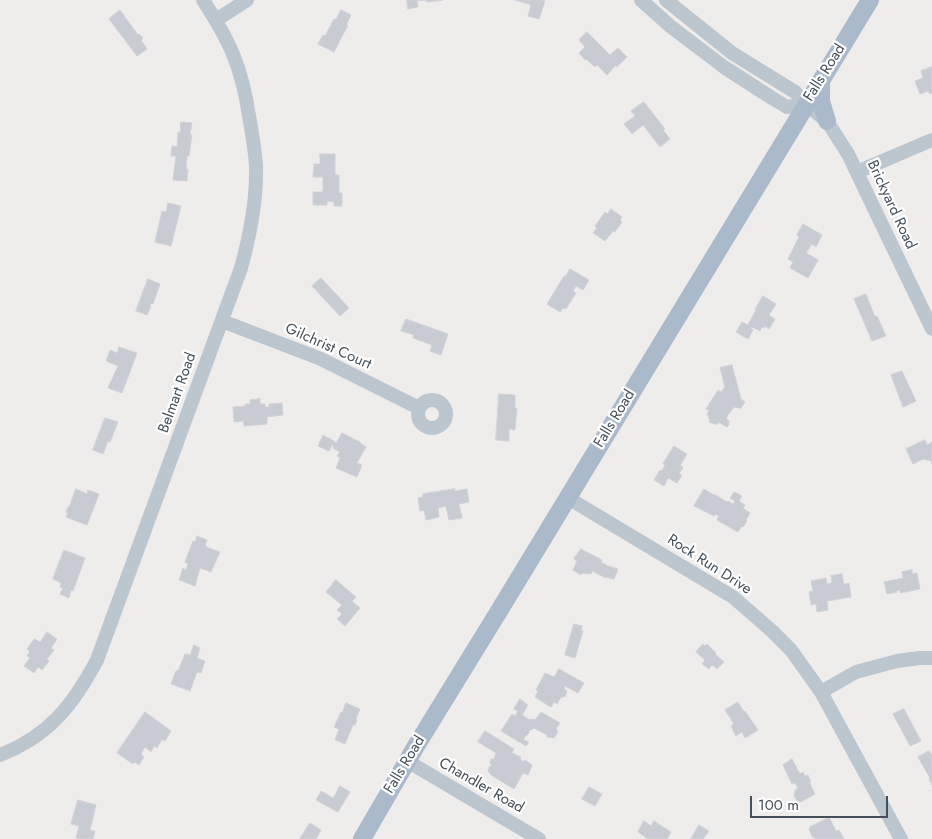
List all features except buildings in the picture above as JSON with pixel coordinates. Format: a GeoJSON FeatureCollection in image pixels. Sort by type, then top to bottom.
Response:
{"type":"FeatureCollection","features":[{"type":"Feature","properties":{"kind":"main road","name":"Falls Road"},"geometry":{"type":"LineString","coordinates":[[362,839],[870,0]]}},
{"type":"Feature","properties":{"kind":"main road"},"geometry":{"type":"LineString","coordinates":[[821,81],[821,101],[827,121]]}},
{"type":"Feature","properties":{"kind":"street","name":"Belmart Road"},"geometry":{"type":"LineString","coordinates":[[0,755],[15,750],[43,731],[65,711],[86,681],[97,660],[241,268],[254,203],[256,166],[253,138],[245,88],[233,54],[216,20],[203,0]]}},
{"type":"Feature","properties":{"kind":"street"},"geometry":{"type":"LineString","coordinates":[[216,20],[247,0]]}},
{"type":"Feature","properties":{"kind":"street"},"geometry":{"type":"LineString","coordinates":[[641,0],[670,26],[709,56],[772,98],[787,107],[806,104]]}},
{"type":"Feature","properties":{"kind":"street","name":"Brickyard Road"},"geometry":{"type":"LineString","coordinates":[[666,0],[732,53],[795,92],[806,104],[827,121],[858,172],[932,329]]}},
{"type":"Feature","properties":{"kind":"street"},"geometry":{"type":"LineString","coordinates":[[858,172],[932,140]]}},
{"type":"Feature","properties":{"kind":"street","name":"Gilchrist Court"},"geometry":{"type":"LineString","coordinates":[[222,321],[322,359],[419,408]]}},
{"type":"Feature","properties":{"kind":"street","name":"Rock Run Drive"},"geometry":{"type":"LineString","coordinates":[[568,498],[733,597],[791,650],[821,692],[901,839]]}},
{"type":"Feature","properties":{"kind":"street"},"geometry":{"type":"LineString","coordinates":[[821,692],[856,672],[897,661],[932,658]]}},
{"type":"Feature","properties":{"kind":"street","name":"Chandler Road"},"geometry":{"type":"LineString","coordinates":[[408,762],[539,839]]}}]}
